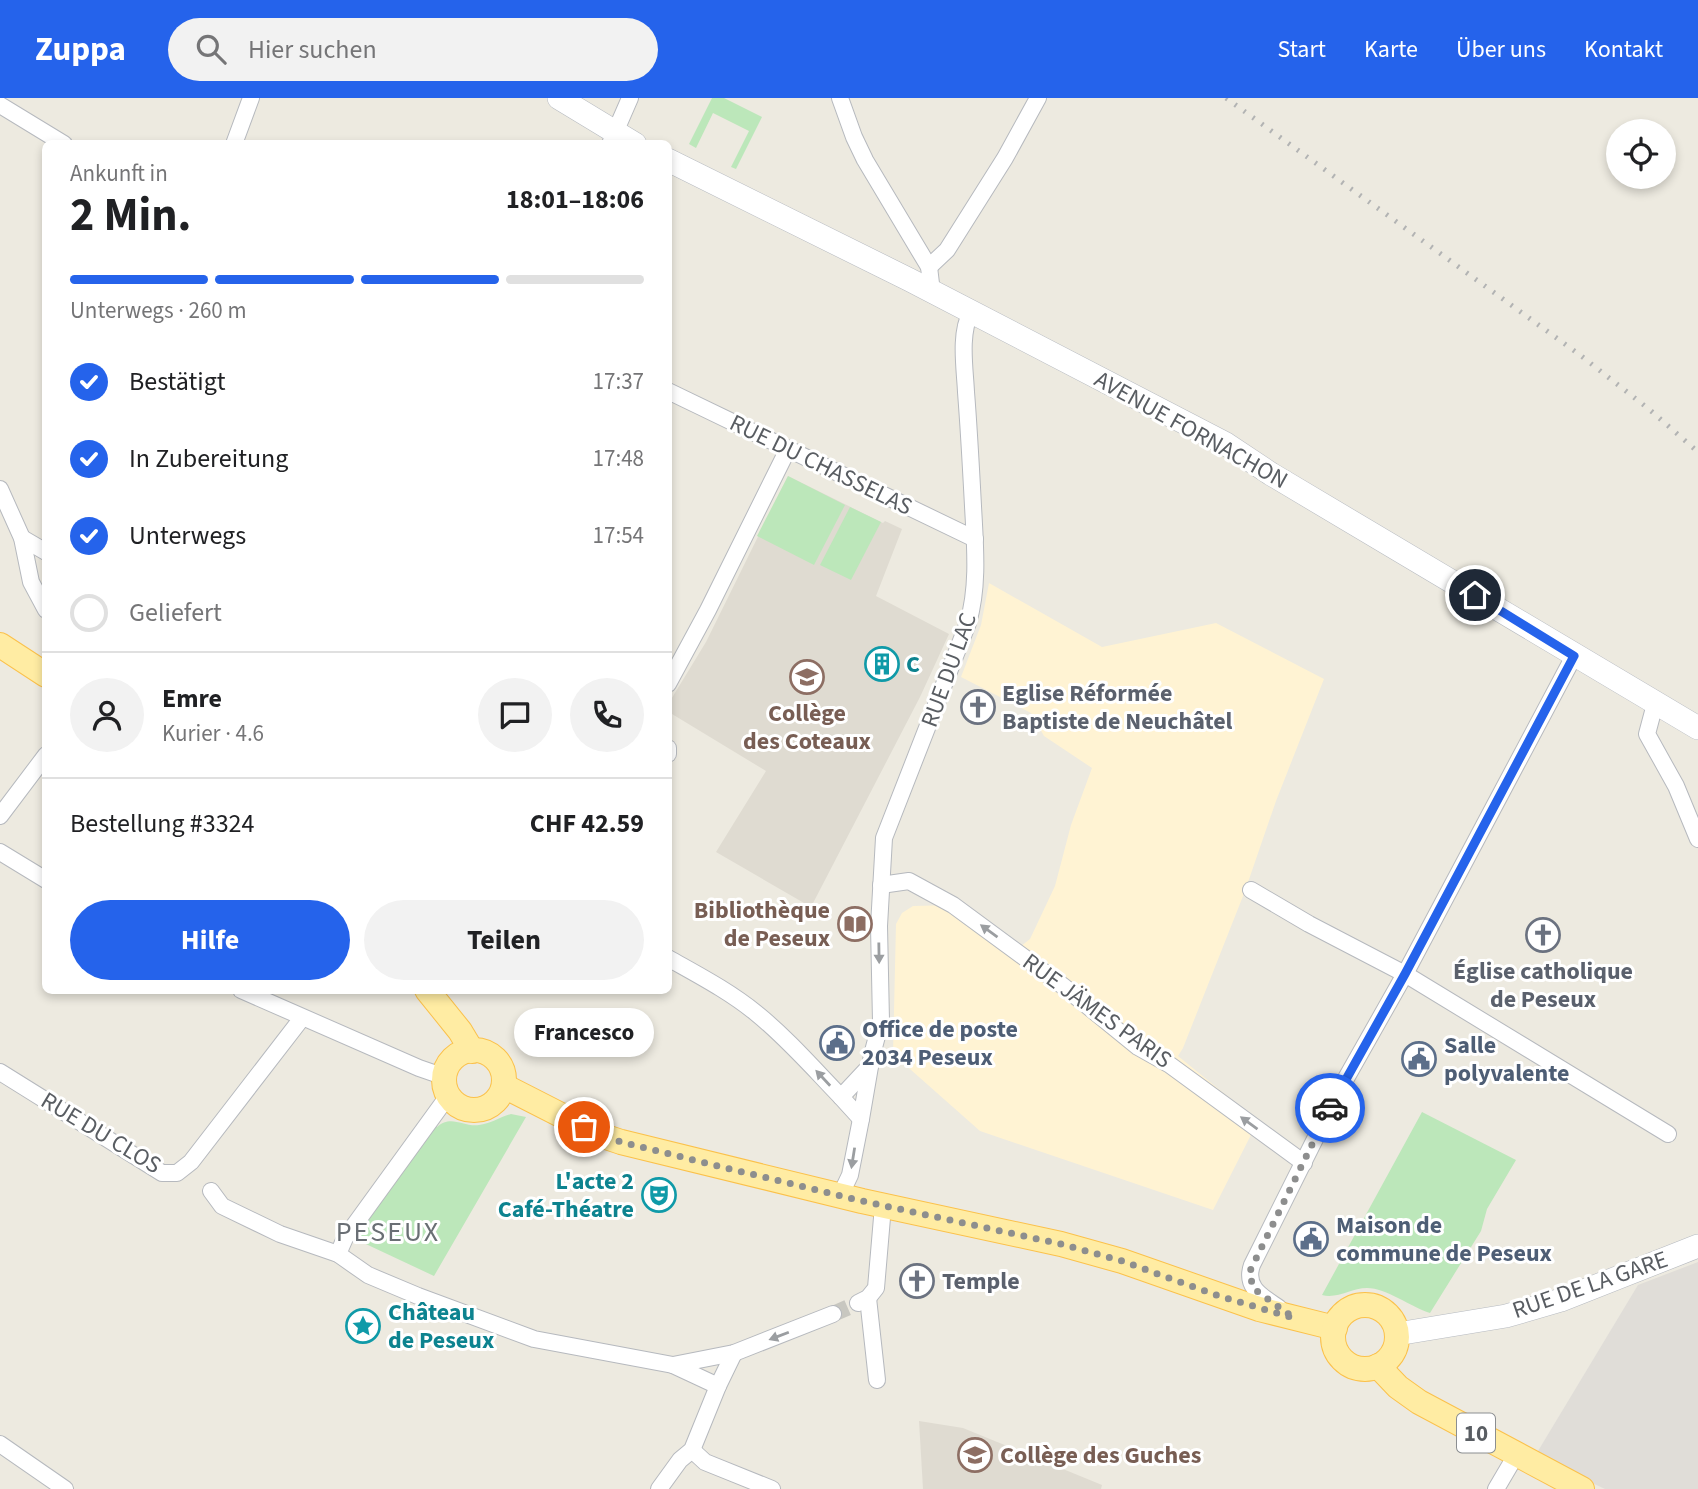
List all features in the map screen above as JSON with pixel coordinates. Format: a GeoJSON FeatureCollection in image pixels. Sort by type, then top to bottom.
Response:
{"type":"FeatureCollection","features":[{"type":"Feature","properties":{"kind":"main road"},"geometry":{"type":"LineString","coordinates":[[0,645],[42,672]]}},
{"type":"Feature","properties":{"kind":"main road"},"geometry":{"type":"LineString","coordinates":[[430,994],[460,1031],[472,1051]]}},
{"type":"Feature","properties":{"kind":"main road"},"geometry":{"type":"LineString","coordinates":[[472,1051],[490,1055],[497,1060],[504,1077],[504,1086],[494,1103],[477,1110],[458,1105],[446,1086],[448,1067],[454,1059],[472,1051]]}},
{"type":"Feature","properties":{"kind":"main road"},"geometry":{"type":"LineString","coordinates":[[504,1086],[592,1131],[621,1142],[840,1196],[1084,1250],[1236,1302],[1335,1328]]}},
{"type":"Feature","properties":{"kind":"main road"},"geometry":{"type":"LineString","coordinates":[[1357,1306],[1379,1308],[1388,1314],[1397,1334],[1393,1353],[1378,1366],[1358,1368],[1341,1357],[1335,1348],[1335,1328],[1348,1311],[1357,1306]]}},
{"type":"Feature","properties":{"kind":"main road","name":"10"},"geometry":{"type":"LineString","coordinates":[[1378,1366],[1398,1387],[1419,1402],[1582,1489]]}},
{"type":"Feature","properties":{"kind":"street"},"geometry":{"type":"LineString","coordinates":[[235,140],[251,98]]}},
{"type":"Feature","properties":{"kind":"street"},"geometry":{"type":"LineString","coordinates":[[559,98],[620,140],[630,98]]}},
{"type":"Feature","properties":{"kind":"street"},"geometry":{"type":"LineString","coordinates":[[840,98],[854,137],[866,160],[929,267],[933,292]]}},
{"type":"Feature","properties":{"kind":"street"},"geometry":{"type":"LineString","coordinates":[[929,267],[947,250],[1005,158],[1038,98]]}},
{"type":"Feature","properties":{"kind":"street"},"geometry":{"type":"LineString","coordinates":[[0,105],[57,140]]}},
{"type":"Feature","properties":{"kind":"street","name":"AVENUE FORNACHON"},"geometry":{"type":"LineString","coordinates":[[672,162],[1159,407],[1226,444],[1271,474],[1698,728]]}},
{"type":"Feature","properties":{"kind":"street","name":"RUE DU LAC"},"geometry":{"type":"LineString","coordinates":[[861,1119],[881,1021],[879,926],[884,838],[975,599],[975,539],[965,369],[965,335],[967,319],[971,312]]}},
{"type":"Feature","properties":{"kind":"street","name":"RUE DU CHASSELAS"},"geometry":{"type":"LineString","coordinates":[[672,393],[975,539]]}},
{"type":"Feature","properties":{"kind":"street"},"geometry":{"type":"LineString","coordinates":[[672,677],[788,449]]}},
{"type":"Feature","properties":{"kind":"street"},"geometry":{"type":"LineString","coordinates":[[0,489],[22,538],[31,582],[42,603]]}},
{"type":"Feature","properties":{"kind":"street"},"geometry":{"type":"LineString","coordinates":[[22,538],[42,550]]}},
{"type":"Feature","properties":{"kind":"street"},"geometry":{"type":"LineString","coordinates":[[1294,1318],[1254,1289],[1249,1277],[1252,1265],[1340,1089],[1405,974],[1574,656]]}},
{"type":"Feature","properties":{"kind":"street"},"geometry":{"type":"LineString","coordinates":[[1655,704],[1647,734],[1676,786],[1698,839]]}},
{"type":"Feature","properties":{"kind":"street"},"geometry":{"type":"LineString","coordinates":[[0,816],[42,760]]}},
{"type":"Feature","properties":{"kind":"street"},"geometry":{"type":"LineString","coordinates":[[0,852],[42,878]]}},
{"type":"Feature","properties":{"kind":"street","name":"RUE JÄMES PARIS"},"geometry":{"type":"LineString","coordinates":[[881,885],[909,880],[953,905],[1063,986],[1138,1046],[1170,1065],[1304,1163]]}},
{"type":"Feature","properties":{"kind":"street"},"geometry":{"type":"LineString","coordinates":[[1251,890],[1405,974],[1668,1134]]}},
{"type":"Feature","properties":{"kind":"street"},"geometry":{"type":"LineString","coordinates":[[672,960],[716,985],[755,1012],[790,1043],[861,1119],[850,1175],[840,1196]]}},
{"type":"Feature","properties":{"kind":"street"},"geometry":{"type":"LineString","coordinates":[[250,994],[419,1068],[446,1086],[345,1238],[338,1254]]}},
{"type":"Feature","properties":{"kind":"street","name":"RUE DU CLOS"},"geometry":{"type":"LineString","coordinates":[[0,1072],[162,1173],[177,1173],[191,1162],[302,1018]]}},
{"type":"Feature","properties":{"kind":"street"},"geometry":{"type":"LineString","coordinates":[[841,1097],[870,1066]]}},
{"type":"Feature","properties":{"kind":"street"},"geometry":{"type":"LineString","coordinates":[[211,1191],[222,1206],[280,1234],[338,1254],[368,1275],[418,1296],[534,1339],[673,1365],[718,1386]]}},
{"type":"Feature","properties":{"kind":"street"},"geometry":{"type":"LineString","coordinates":[[877,1380],[863,1301],[876,1288],[883,1206]]}},
{"type":"Feature","properties":{"kind":"street","name":"RUE DE LA GARE"},"geometry":{"type":"LineString","coordinates":[[1397,1334],[1506,1315],[1561,1300],[1698,1246]]}},
{"type":"Feature","properties":{"kind":"street"},"geometry":{"type":"LineString","coordinates":[[673,1365],[734,1353],[833,1314]]}},
{"type":"Feature","properties":{"kind":"street"},"geometry":{"type":"LineString","coordinates":[[659,1489],[680,1460],[692,1450],[734,1353]]}},
{"type":"Feature","properties":{"kind":"street"},"geometry":{"type":"LineString","coordinates":[[0,1444],[65,1489]]}},
{"type":"Feature","properties":{"kind":"street"},"geometry":{"type":"LineString","coordinates":[[692,1450],[705,1462],[772,1489]]}},
{"type":"Feature","properties":{"kind":"street"},"geometry":{"type":"LineString","coordinates":[[1496,1489],[1516,1455]]}},
{"type":"Feature","properties":{"kind":"shaded area","name":"Collège des Coteaux"},"geometry":{"type":"Polygon","coordinates":[[[788,476],[883,523],[885,521],[902,529],[876,596],[949,634],[920,697],[811,907],[716,852],[766,771],[672,714],[672,698],[706,642],[788,476]]]}},
{"type":"Feature","properties":{"kind":"shaded area"},"geometry":{"type":"Polygon","coordinates":[[[989,583],[1102,647],[1216,623],[1324,679],[1276,801],[1245,891],[1178,1056],[1258,1121],[1213,1210],[980,1131],[893,1054],[896,924],[902,913],[913,906],[953,905],[1016,950],[1030,939],[1055,886],[1071,825],[1092,768],[1044,736],[1031,713],[961,677],[981,625],[989,583]]]}},
{"type":"Feature","properties":{"kind":"shaded area"},"geometry":{"type":"Polygon","coordinates":[[[1698,1262],[1698,1489],[1605,1489],[1535,1456],[1638,1285],[1698,1262]]]}},
{"type":"Feature","properties":{"kind":"shaded area","name":"Collège des Guches"},"geometry":{"type":"Polygon","coordinates":[[[919,1421],[963,1428],[1102,1485],[1101,1489],[923,1489],[919,1421]]]}},
{"type":"Feature","properties":{"kind":"green space"},"geometry":{"type":"Polygon","coordinates":[[[712,98],[724,98],[762,117],[736,169],[731,167],[749,131],[713,113],[696,148],[689,144],[712,98]]]}},
{"type":"Feature","properties":{"kind":"green space"},"geometry":{"type":"Polygon","coordinates":[[[788,476],[845,505],[814,565],[757,536],[788,476]]]}},
{"type":"Feature","properties":{"kind":"green space"},"geometry":{"type":"Polygon","coordinates":[[[850,507],[881,522],[851,580],[820,565],[850,507]]]}},
{"type":"Feature","properties":{"kind":"green space"},"geometry":{"type":"Polygon","coordinates":[[[1422,1112],[1516,1160],[1487,1209],[1481,1231],[1430,1313],[1374,1289],[1361,1288],[1334,1296],[1322,1295],[1422,1112]]]}},
{"type":"Feature","properties":{"kind":"green space"},"geometry":{"type":"Polygon","coordinates":[[[511,1114],[526,1117],[434,1276],[353,1238],[434,1125],[437,1127],[452,1121],[479,1125],[511,1114]]]}},
{"type":"Feature","properties":{"kind":"tunnel"},"geometry":{"type":"LineString","coordinates":[[833,1314],[858,1303]]}},
{"type":"Feature","properties":{"kind":"railway"},"geometry":{"type":"LineString","coordinates":[[1226,98],[1580,355],[1698,452]]}},
{"type":"Feature","properties":{"kind":"way so far"},"geometry":{"type":"LineString","coordinates":[[584,1127],[621,1142],[714,1165],[936,1218],[1061,1244],[1122,1261],[1219,1296],[1294,1318],[1260,1295],[1251,1284],[1249,1273],[1330,1108]]}},
{"type":"Feature","properties":{"kind":"place","name":"C"},"geometry":{"type":"Point","coordinates":[882,664]}},
{"type":"Feature","properties":{"kind":"place","name":"Collège des Coteaux"},"geometry":{"type":"Point","coordinates":[807,677]}},
{"type":"Feature","properties":{"kind":"place","name":"Eglise Réformée Baptiste de Neuchâtel"},"geometry":{"type":"Point","coordinates":[978,707]}},
{"type":"Feature","properties":{"kind":"place","name":"Bibliothèque de Peseux"},"geometry":{"type":"Point","coordinates":[855,924]}},
{"type":"Feature","properties":{"kind":"place","name":"Église catholique de Peseux"},"geometry":{"type":"Point","coordinates":[1543,935]}},
{"type":"Feature","properties":{"kind":"place","name":"Office de poste 2034 Peseux"},"geometry":{"type":"Point","coordinates":[837,1043]}},
{"type":"Feature","properties":{"kind":"place","name":"Salle polyvalente"},"geometry":{"type":"Point","coordinates":[1419,1059]}},
{"type":"Feature","properties":{"kind":"place","name":"Francesco"},"geometry":{"type":"Point","coordinates":[584,1127]}},
{"type":"Feature","properties":{"kind":"place","name":"L'acte 2 Café-Théatre"},"geometry":{"type":"Point","coordinates":[659,1195]}},
{"type":"Feature","properties":{"kind":"place","name":"Maison de commune de Peseux"},"geometry":{"type":"Point","coordinates":[1311,1239]}},
{"type":"Feature","properties":{"kind":"place","name":"Temple"},"geometry":{"type":"Point","coordinates":[917,1281]}},
{"type":"Feature","properties":{"kind":"place","name":"Château de Peseux"},"geometry":{"type":"Point","coordinates":[363,1326]}},
{"type":"Feature","properties":{"kind":"place","name":"Collège des Guches"},"geometry":{"type":"Point","coordinates":[975,1455]}},
{"type":"Feature","properties":{"kind":"district","name":"PESEUX"},"geometry":{"type":"Point","coordinates":[388,1232]}},
{"type":"Feature","properties":{"kind":"route"},"geometry":{"type":"LineString","coordinates":[[1330,1108],[1405,974],[1574,656],[1475,595]]}}]}
